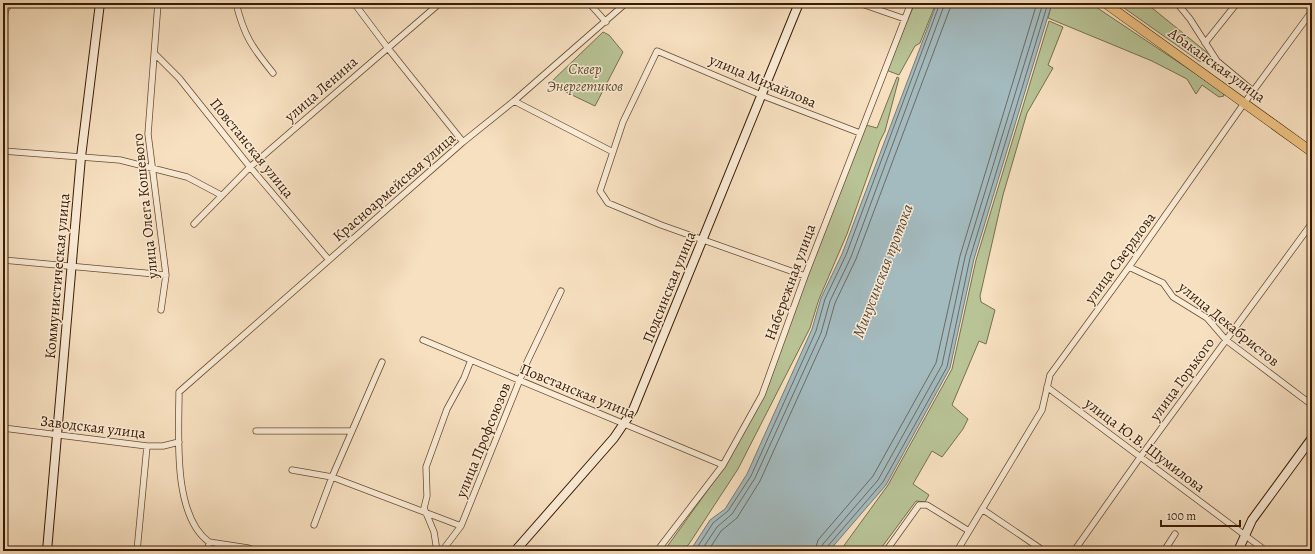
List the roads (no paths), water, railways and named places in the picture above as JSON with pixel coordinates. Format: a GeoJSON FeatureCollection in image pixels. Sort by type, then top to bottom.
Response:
{"type":"FeatureCollection","features":[{"type":"Feature","properties":{"kind":"main road","name":"Абаканская улица"},"geometry":{"type":"LineString","coordinates":[[1106,3],[1245,102],[1312,152]]}},
{"type":"Feature","properties":{"kind":"street"},"geometry":{"type":"LineString","coordinates":[[3,30],[5,11],[10,3]]}},
{"type":"Feature","properties":{"kind":"street","name":"Коммунистическая улица"},"geometry":{"type":"LineString","coordinates":[[47,551],[81,157],[100,3]]}},
{"type":"Feature","properties":{"kind":"street"},"geometry":{"type":"LineString","coordinates":[[145,3],[160,4]]}},
{"type":"Feature","properties":{"kind":"street"},"geometry":{"type":"LineString","coordinates":[[236,3],[242,25],[251,46],[273,73]]}},
{"type":"Feature","properties":{"kind":"street"},"geometry":{"type":"LineString","coordinates":[[354,3],[387,48],[464,142]]}},
{"type":"Feature","properties":{"kind":"street","name":"улица Ленина"},"geometry":{"type":"LineString","coordinates":[[194,224],[250,166],[440,3]]}},
{"type":"Feature","properties":{"kind":"street"},"geometry":{"type":"LineString","coordinates":[[589,3],[606,22]]}},
{"type":"Feature","properties":{"kind":"street","name":"Красноармейская улица"},"geometry":{"type":"LineString","coordinates":[[179,442],[179,392],[464,142],[514,101],[626,3]]}},
{"type":"Feature","properties":{"kind":"street","name":"Подсинская улица"},"geometry":{"type":"LineString","coordinates":[[515,551],[614,438],[633,410],[799,3]]}},
{"type":"Feature","properties":{"kind":"street"},"geometry":{"type":"LineString","coordinates":[[859,3],[905,19]]}},
{"type":"Feature","properties":{"kind":"street","name":"Набережная улица"},"geometry":{"type":"LineString","coordinates":[[657,551],[723,465],[762,395],[805,276],[911,3]]}},
{"type":"Feature","properties":{"kind":"street","name":"Абаканская улица"},"geometry":{"type":"LineString","coordinates":[[1177,3],[1190,19],[1217,61],[1253,91]]}},
{"type":"Feature","properties":{"kind":"street"},"geometry":{"type":"LineString","coordinates":[[1206,43],[1237,3]]}},
{"type":"Feature","properties":{"kind":"street","name":"улица Олега Кошевого"},"geometry":{"type":"LineString","coordinates":[[160,4],[148,134],[166,275],[160,310]]}},
{"type":"Feature","properties":{"kind":"street","name":"улица Свердлова"},"geometry":{"type":"LineString","coordinates":[[957,551],[1042,410],[1050,375],[1129,267],[1245,102],[1312,11]]}},
{"type":"Feature","properties":{"kind":"street","name":"улица Михайлова"},"geometry":{"type":"LineString","coordinates":[[613,152],[623,122],[658,50],[762,95],[860,133]]}},
{"type":"Feature","properties":{"kind":"street","name":"Повстанская улица"},"geometry":{"type":"LineString","coordinates":[[155,54],[179,78],[329,260]]}},
{"type":"Feature","properties":{"kind":"street"},"geometry":{"type":"LineString","coordinates":[[514,101],[613,152],[600,191],[608,203],[661,225],[805,276]]}},
{"type":"Feature","properties":{"kind":"street"},"geometry":{"type":"LineString","coordinates":[[3,151],[120,160],[153,167],[187,177],[221,195]]}},
{"type":"Feature","properties":{"kind":"street","name":"улица Горького"},"geometry":{"type":"LineString","coordinates":[[1074,551],[1141,456],[1312,223]]}},
{"type":"Feature","properties":{"kind":"street"},"geometry":{"type":"LineString","coordinates":[[3,260],[166,275]]}},
{"type":"Feature","properties":{"kind":"street","name":"улица Декабристов"},"geometry":{"type":"LineString","coordinates":[[1129,267],[1163,283],[1174,297],[1206,318],[1226,340],[1312,405]]}},
{"type":"Feature","properties":{"kind":"street","name":"улица Профсоюзов"},"geometry":{"type":"LineString","coordinates":[[442,551],[462,526],[519,381],[561,291]]}},
{"type":"Feature","properties":{"kind":"street","name":"Повстанская улица"},"geometry":{"type":"LineString","coordinates":[[423,340],[519,381],[625,422],[723,465]]}},
{"type":"Feature","properties":{"kind":"street"},"geometry":{"type":"LineString","coordinates":[[437,551],[434,532],[424,508],[426,496],[426,467],[447,409],[464,378],[470,360]]}},
{"type":"Feature","properties":{"kind":"street"},"geometry":{"type":"LineString","coordinates":[[314,525],[332,478],[382,362]]}},
{"type":"Feature","properties":{"kind":"street","name":"улица Ю.В. Шумилова"},"geometry":{"type":"LineString","coordinates":[[1047,387],[1266,551]]}},
{"type":"Feature","properties":{"kind":"street","name":"Заводская улица"},"geometry":{"type":"LineString","coordinates":[[3,428],[147,446],[163,446],[179,442]]}},
{"type":"Feature","properties":{"kind":"street"},"geometry":{"type":"LineString","coordinates":[[256,431],[352,431]]}},
{"type":"Feature","properties":{"kind":"street"},"geometry":{"type":"LineString","coordinates":[[1238,551],[1252,520],[1312,438]]}},
{"type":"Feature","properties":{"kind":"street"},"geometry":{"type":"LineString","coordinates":[[179,442],[184,502],[193,522],[210,542],[248,548],[255,551]]}},
{"type":"Feature","properties":{"kind":"street"},"geometry":{"type":"LineString","coordinates":[[137,551],[147,446]]}},
{"type":"Feature","properties":{"kind":"street"},"geometry":{"type":"LineString","coordinates":[[292,470],[332,478],[426,514],[462,526]]}},
{"type":"Feature","properties":{"kind":"street"},"geometry":{"type":"LineString","coordinates":[[886,551],[919,505],[927,505],[968,531]]}},
{"type":"Feature","properties":{"kind":"street"},"geometry":{"type":"LineString","coordinates":[[982,509],[1044,551]]}},
{"type":"Feature","properties":{"kind":"street"},"geometry":{"type":"LineString","coordinates":[[1164,551],[1175,534]]}},
{"type":"Feature","properties":{"kind":"street"},"geometry":{"type":"LineString","coordinates":[[208,551],[210,542]]}},
{"type":"Feature","properties":{"kind":"water","name":"Минусинская протока"},"geometry":{"type":"Polygon","coordinates":[[[937,3],[1052,3],[974,259],[950,368],[886,485],[829,551],[690,551],[710,520],[725,509],[747,474],[812,329],[821,298],[842,254],[937,3]]]}},
{"type":"Feature","properties":{"kind":"park label","name":"Сквер Энергетиков"},"geometry":{"type":"Point","coordinates":[585,78]}}]}
